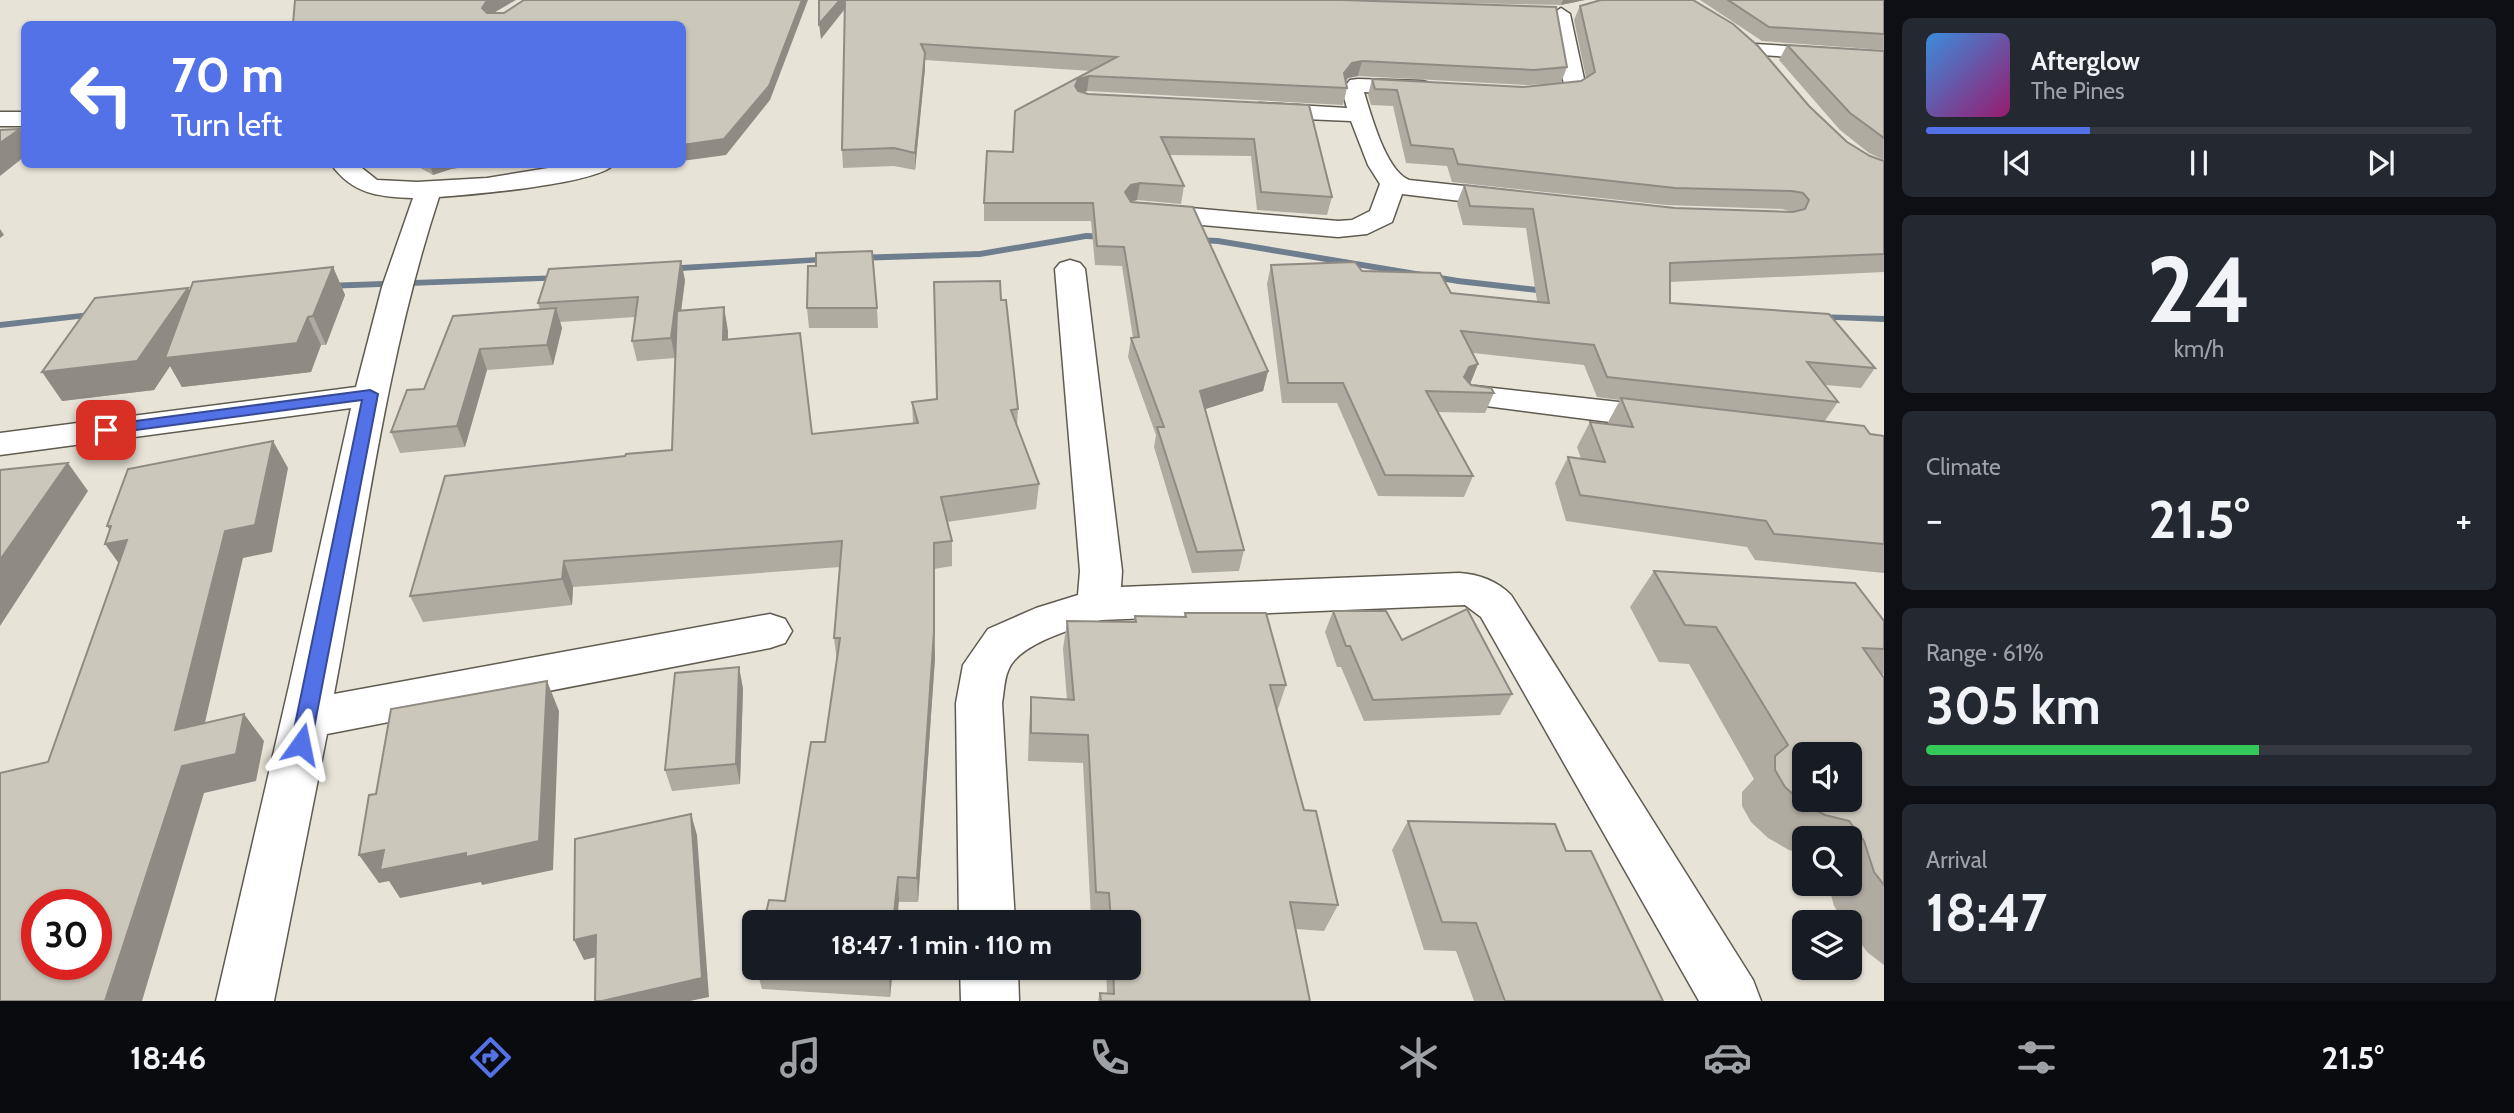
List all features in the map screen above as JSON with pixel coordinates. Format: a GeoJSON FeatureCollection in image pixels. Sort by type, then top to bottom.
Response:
{"type":"FeatureCollection","features":[{"type":"Feature","properties":{"kind":"street"},"geometry":{"type":"LineString","coordinates":[[1515,94],[1550,94],[1575,88],[1563,13]]}},
{"type":"Feature","properties":{"kind":"street"},"geometry":{"type":"LineString","coordinates":[[1735,33],[1772,69]]}},
{"type":"Feature","properties":{"kind":"street"},"geometry":{"type":"LineString","coordinates":[[1755,50],[1884,58]]}},
{"type":"Feature","properties":{"kind":"street"},"geometry":{"type":"LineString","coordinates":[[1447,90],[1358,85],[1353,90],[1359,115],[1385,174],[1393,183],[1408,188],[1540,202]]}},
{"type":"Feature","properties":{"kind":"street"},"geometry":{"type":"LineString","coordinates":[[0,106],[21,106]]}},
{"type":"Feature","properties":{"kind":"street"},"geometry":{"type":"LineString","coordinates":[[1237,109],[1359,115]]}},
{"type":"Feature","properties":{"kind":"street"},"geometry":{"type":"LineString","coordinates":[[0,119],[21,119]]}},
{"type":"Feature","properties":{"kind":"street"},"geometry":{"type":"LineString","coordinates":[[346,168],[354,177],[373,187],[428,191],[570,173],[588,168]]}},
{"type":"Feature","properties":{"kind":"street"},"geometry":{"type":"LineString","coordinates":[[1138,211],[1338,229],[1357,228],[1382,216],[1393,183]]}},
{"type":"Feature","properties":{"kind":"street"},"geometry":{"type":"LineString","coordinates":[[245,1001],[307,718],[379,350],[402,264],[428,191]]}},
{"type":"Feature","properties":{"kind":"street"},"geometry":{"type":"LineString","coordinates":[[1070,269],[1101,571],[1099,604]]}},
{"type":"Feature","properties":{"kind":"street"},"geometry":{"type":"LineString","coordinates":[[0,444],[370,394]]}},
{"type":"Feature","properties":{"kind":"street"},"geometry":{"type":"LineString","coordinates":[[1475,396],[1693,421]]}},
{"type":"Feature","properties":{"kind":"street"},"geometry":{"type":"LineString","coordinates":[[987,910],[979,703],[986,665],[1004,640],[1099,604],[1470,588],[1484,593],[1496,606],[1732,1001]]}},
{"type":"Feature","properties":{"kind":"street"},"geometry":{"type":"LineString","coordinates":[[307,718],[770,631]]}},
{"type":"Feature","properties":{"kind":"street"},"geometry":{"type":"LineString","coordinates":[[989,980],[990,1001]]}},
{"type":"Feature","properties":{"kind":"building"},"geometry":{"type":"Polygon","coordinates":[[[295,0],[489,0],[482,8],[487,13],[504,13],[524,0],[802,0],[769,86],[724,139],[686,144],[686,21],[293,21],[295,0]]]}},
{"type":"Feature","properties":{"kind":"building"},"geometry":{"type":"Polygon","coordinates":[[[819,0],[840,0],[819,24],[819,0]]]}},
{"type":"Feature","properties":{"kind":"building"},"geometry":{"type":"Polygon","coordinates":[[[845,0],[1342,0],[1556,7],[1567,67],[1534,70],[1362,61],[1352,63],[1344,73],[1347,88],[1089,76],[1078,79],[1075,86],[1078,91],[1088,94],[1309,105],[1332,197],[1261,192],[1254,139],[1161,137],[1184,186],[1140,183],[1131,185],[1125,192],[1131,202],[1193,207],[1268,371],[1200,391],[1244,550],[1197,552],[1157,427],[1164,427],[1131,338],[1139,337],[1124,247],[1097,246],[1093,203],[984,203],[987,151],[1013,152],[1015,111],[1117,57],[921,44],[925,53],[915,153],[894,148],[842,150],[845,0]]]}},
{"type":"Feature","properties":{"kind":"building"},"geometry":{"type":"Polygon","coordinates":[[[1601,0],[1693,0],[1733,24],[1758,46],[1809,106],[1847,142],[1884,161],[1884,254],[1670,263],[1670,303],[1829,314],[1875,368],[1807,362],[1838,402],[1607,377],[1594,345],[1461,331],[1478,364],[1469,367],[1464,377],[1471,385],[1491,388],[1494,393],[1426,391],[1473,476],[1385,475],[1343,383],[1288,383],[1271,265],[1355,262],[1362,271],[1440,273],[1451,293],[1549,303],[1533,209],[1470,206],[1464,185],[1675,208],[1793,212],[1805,209],[1809,200],[1803,193],[1792,191],[1675,188],[1458,164],[1453,149],[1411,145],[1397,90],[1375,89],[1372,79],[1523,87],[1581,81],[1595,72],[1580,6],[1601,0]]]}},
{"type":"Feature","properties":{"kind":"building"},"geometry":{"type":"Polygon","coordinates":[[[1728,0],[1884,0],[1884,34],[1769,27],[1728,0]]]}},
{"type":"Feature","properties":{"kind":"building"},"geometry":{"type":"Polygon","coordinates":[[[1787,45],[1884,51],[1884,138],[1850,113],[1787,45]]]}},
{"type":"Feature","properties":{"kind":"building"},"geometry":{"type":"Polygon","coordinates":[[[20,129],[0,143],[0,130],[20,129]]]}},
{"type":"Feature","properties":{"kind":"building"},"geometry":{"type":"Polygon","coordinates":[[[872,251],[877,308],[807,308],[808,266],[816,266],[816,253],[872,251]]]}},
{"type":"Feature","properties":{"kind":"building"},"geometry":{"type":"Polygon","coordinates":[[[681,261],[671,338],[632,341],[638,297],[538,303],[549,269],[681,261]]]}},
{"type":"Feature","properties":{"kind":"building"},"geometry":{"type":"Polygon","coordinates":[[[333,267],[313,316],[308,317],[297,343],[165,358],[193,282],[333,267]]]}},
{"type":"Feature","properties":{"kind":"building"},"geometry":{"type":"Polygon","coordinates":[[[1000,281],[1001,300],[1006,300],[1018,409],[1011,410],[1039,484],[941,497],[952,541],[934,543],[934,632],[917,878],[898,877],[894,910],[767,910],[769,900],[785,901],[811,742],[825,742],[840,638],[834,638],[842,541],[564,561],[562,579],[410,596],[445,476],[672,450],[677,311],[724,307],[723,340],[800,333],[812,434],[918,423],[912,402],[937,399],[934,282],[1000,281]]]}},
{"type":"Feature","properties":{"kind":"building"},"geometry":{"type":"Polygon","coordinates":[[[188,288],[137,361],[42,372],[95,298],[188,288]]]}},
{"type":"Feature","properties":{"kind":"building"},"geometry":{"type":"Polygon","coordinates":[[[556,308],[547,345],[480,349],[457,426],[391,432],[407,390],[424,389],[453,316],[556,308]]]}},
{"type":"Feature","properties":{"kind":"building"},"geometry":{"type":"Polygon","coordinates":[[[1621,398],[1864,426],[1870,434],[1884,436],[1884,544],[1774,534],[1766,521],[1580,495],[1568,457],[1605,462],[1590,422],[1633,427],[1621,398]]]}},
{"type":"Feature","properties":{"kind":"building"},"geometry":{"type":"Polygon","coordinates":[[[273,441],[255,525],[225,531],[175,730],[244,714],[236,754],[182,766],[112,980],[112,889],[21,889],[21,980],[112,980],[105,1001],[0,1001],[0,773],[48,762],[127,540],[105,544],[111,526],[107,526],[128,469],[273,441]]]}},
{"type":"Feature","properties":{"kind":"building"},"geometry":{"type":"Polygon","coordinates":[[[68,463],[0,560],[0,470],[68,463]]]}},
{"type":"Feature","properties":{"kind":"building"},"geometry":{"type":"Polygon","coordinates":[[[1654,571],[1855,583],[1884,621],[1884,649],[1863,648],[1884,678],[1884,885],[1874,872],[1862,838],[1862,826],[1853,826],[1849,821],[1820,812],[1862,812],[1862,742],[1792,742],[1792,793],[1775,770],[1775,756],[1788,745],[1716,627],[1685,625],[1654,571]]]}},
{"type":"Feature","properties":{"kind":"building"},"geometry":{"type":"Polygon","coordinates":[[[1467,609],[1512,694],[1373,700],[1350,646],[1346,646],[1333,611],[1386,611],[1402,640],[1467,609]]]}},
{"type":"Feature","properties":{"kind":"building"},"geometry":{"type":"Polygon","coordinates":[[[1185,613],[1266,613],[1286,685],[1270,685],[1304,810],[1316,811],[1338,905],[1290,902],[1310,1001],[1101,1001],[1100,993],[1114,994],[1113,980],[1141,980],[1141,910],[1110,910],[1109,893],[1096,892],[1088,735],[1031,733],[1031,697],[1074,700],[1067,621],[1136,622],[1135,616],[1186,617],[1185,613]]]}},
{"type":"Feature","properties":{"kind":"building"},"geometry":{"type":"Polygon","coordinates":[[[739,667],[736,764],[665,770],[675,673],[739,667]]]}},
{"type":"Feature","properties":{"kind":"building"},"geometry":{"type":"Polygon","coordinates":[[[547,681],[539,841],[466,857],[466,853],[380,870],[384,850],[359,855],[369,795],[376,794],[391,709],[547,681]]]}},
{"type":"Feature","properties":{"kind":"building"},"geometry":{"type":"Polygon","coordinates":[[[691,814],[702,978],[595,1001],[596,935],[574,940],[575,839],[691,814]]]}},
{"type":"Feature","properties":{"kind":"building"},"geometry":{"type":"Polygon","coordinates":[[[1408,821],[1555,824],[1566,851],[1591,851],[1663,1001],[1505,1001],[1476,923],[1442,922],[1408,821]]]}},
{"type":"Feature","properties":{"kind":"waterway"},"geometry":{"type":"LineString","coordinates":[[856,258],[980,254],[1086,236],[1111,237]]}},
{"type":"Feature","properties":{"kind":"waterway"},"geometry":{"type":"LineString","coordinates":[[1191,240],[1218,241],[1458,281],[1555,292]]}},
{"type":"Feature","properties":{"kind":"waterway"},"geometry":{"type":"LineString","coordinates":[[664,269],[836,259]]}},
{"type":"Feature","properties":{"kind":"waterway"},"geometry":{"type":"LineString","coordinates":[[325,286],[564,278]]}},
{"type":"Feature","properties":{"kind":"waterway"},"geometry":{"type":"LineString","coordinates":[[0,325],[100,314]]}},
{"type":"Feature","properties":{"kind":"waterway"},"geometry":{"type":"LineString","coordinates":[[1815,317],[1884,319]]}},
{"type":"Feature","properties":{"kind":"route"},"geometry":{"type":"LineString","coordinates":[[106,430],[370,394],[301,744]]}}]}
